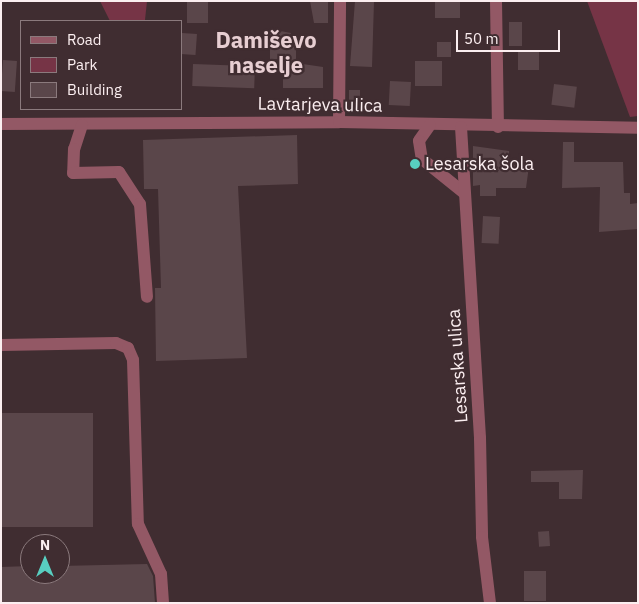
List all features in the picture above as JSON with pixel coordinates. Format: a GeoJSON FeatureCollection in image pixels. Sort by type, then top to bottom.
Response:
{"type":"FeatureCollection","features":[{"type":"Feature","properties":{"kind":"street"},"geometry":{"type":"LineString","coordinates":[[339,122],[340,1]]}},
{"type":"Feature","properties":{"kind":"street"},"geometry":{"type":"LineString","coordinates":[[496,1],[498,127]]}},
{"type":"Feature","properties":{"kind":"street","name":"Lavtarjeva ulica"},"geometry":{"type":"LineString","coordinates":[[1,124],[339,122],[461,127],[638,128]]}},
{"type":"Feature","properties":{"kind":"street"},"geometry":{"type":"LineString","coordinates":[[82,125],[74,149],[73,173],[119,172],[140,204],[147,297]]}},
{"type":"Feature","properties":{"kind":"street"},"geometry":{"type":"LineString","coordinates":[[430,125],[419,141],[419,153],[428,167],[463,192]]}},
{"type":"Feature","properties":{"kind":"street","name":"Lesarska ulica"},"geometry":{"type":"LineString","coordinates":[[461,127],[463,192],[480,438],[482,536],[490,603]]}},
{"type":"Feature","properties":{"kind":"street"},"geometry":{"type":"LineString","coordinates":[[1,338],[18,345]]}},
{"type":"Feature","properties":{"kind":"street"},"geometry":{"type":"LineString","coordinates":[[1,345],[116,342],[128,348],[133,360],[138,524],[161,574],[163,603]]}},
{"type":"Feature","properties":{"kind":"green space"},"geometry":{"type":"Polygon","coordinates":[[[100,1],[147,1],[145,20],[110,20],[100,1]]]}},
{"type":"Feature","properties":{"kind":"green space"},"geometry":{"type":"Polygon","coordinates":[[[587,1],[638,1],[638,116],[630,117],[587,1]]]}},
{"type":"Feature","properties":{"kind":"building"},"geometry":{"type":"Polygon","coordinates":[[[187,1],[208,1],[208,23],[187,23],[187,1]]]}},
{"type":"Feature","properties":{"kind":"building"},"geometry":{"type":"Polygon","coordinates":[[[310,1],[328,1],[328,23],[314,23],[310,1]]]}},
{"type":"Feature","properties":{"kind":"building"},"geometry":{"type":"Polygon","coordinates":[[[355,1],[374,1],[372,67],[350,66],[355,1]]]}},
{"type":"Feature","properties":{"kind":"building"},"geometry":{"type":"Polygon","coordinates":[[[435,1],[460,1],[460,18],[435,18],[435,1]]]}},
{"type":"Feature","properties":{"kind":"building"},"geometry":{"type":"Polygon","coordinates":[[[509,22],[522,22],[522,46],[509,46],[509,22]]]}},
{"type":"Feature","properties":{"kind":"building"},"geometry":{"type":"Polygon","coordinates":[[[270,29],[291,33],[291,41],[296,41],[296,63],[323,67],[323,88],[283,88],[283,59],[270,59],[270,29]]]}},
{"type":"Feature","properties":{"kind":"building"},"geometry":{"type":"Polygon","coordinates":[[[182,33],[197,34],[195,55],[182,54],[182,33]]]}},
{"type":"Feature","properties":{"kind":"building"},"geometry":{"type":"Polygon","coordinates":[[[437,42],[451,42],[451,57],[437,57],[437,42]]]}},
{"type":"Feature","properties":{"kind":"building"},"geometry":{"type":"Polygon","coordinates":[[[518,52],[539,52],[539,70],[518,70],[518,52]]]}},
{"type":"Feature","properties":{"kind":"building"},"geometry":{"type":"Polygon","coordinates":[[[3,60],[17,61],[15,92],[1,91],[3,60]]]}},
{"type":"Feature","properties":{"kind":"building"},"geometry":{"type":"Polygon","coordinates":[[[415,61],[442,61],[442,86],[415,86],[415,61]]]}},
{"type":"Feature","properties":{"kind":"building"},"geometry":{"type":"Polygon","coordinates":[[[193,64],[255,66],[254,88],[192,86],[193,64]]]}},
{"type":"Feature","properties":{"kind":"building"},"geometry":{"type":"Polygon","coordinates":[[[390,81],[411,82],[410,106],[389,105],[390,81]]]}},
{"type":"Feature","properties":{"kind":"building"},"geometry":{"type":"Polygon","coordinates":[[[554,84],[577,87],[574,108],[551,105],[554,84]]]}},
{"type":"Feature","properties":{"kind":"building"},"geometry":{"type":"Polygon","coordinates":[[[349,90],[360,90],[360,104],[349,104],[349,90]]]}},
{"type":"Feature","properties":{"kind":"building"},"geometry":{"type":"Polygon","coordinates":[[[297,135],[298,184],[238,186],[247,358],[156,361],[155,288],[161,288],[158,189],[144,189],[143,140],[297,135]]]}},
{"type":"Feature","properties":{"kind":"building"},"geometry":{"type":"Polygon","coordinates":[[[563,142],[574,142],[574,162],[623,162],[624,193],[630,193],[630,204],[638,203],[638,229],[599,232],[600,187],[562,188],[563,142]]]}},
{"type":"Feature","properties":{"kind":"building"},"geometry":{"type":"Polygon","coordinates":[[[473,146],[509,151],[509,165],[529,166],[526,188],[496,188],[496,196],[480,196],[480,185],[473,186],[473,146]]]}},
{"type":"Feature","properties":{"kind":"building"},"geometry":{"type":"Polygon","coordinates":[[[483,216],[500,217],[499,244],[482,243],[483,216]]]}},
{"type":"Feature","properties":{"kind":"building"},"geometry":{"type":"Polygon","coordinates":[[[1,413],[93,413],[93,527],[1,527],[1,413]]]}},
{"type":"Feature","properties":{"kind":"building"},"geometry":{"type":"Polygon","coordinates":[[[583,470],[582,499],[559,499],[559,482],[531,482],[531,471],[583,470]]]}},
{"type":"Feature","properties":{"kind":"building"},"geometry":{"type":"Polygon","coordinates":[[[549,531],[550,546],[539,547],[538,532],[549,531]]]}},
{"type":"Feature","properties":{"kind":"building"},"geometry":{"type":"Polygon","coordinates":[[[147,564],[153,576],[155,603],[1,603],[1,567],[20,566],[20,584],[70,584],[70,566],[147,564]]]}},
{"type":"Feature","properties":{"kind":"building"},"geometry":{"type":"Polygon","coordinates":[[[524,571],[546,571],[546,601],[524,601],[524,571]]]}},
{"type":"Feature","properties":{"kind":"place","name":"Lesarska šola"},"geometry":{"type":"Point","coordinates":[415,164]}},
{"type":"Feature","properties":{"kind":"district","name":"Damiševo naselje"},"geometry":{"type":"Point","coordinates":[266,52]}}]}
